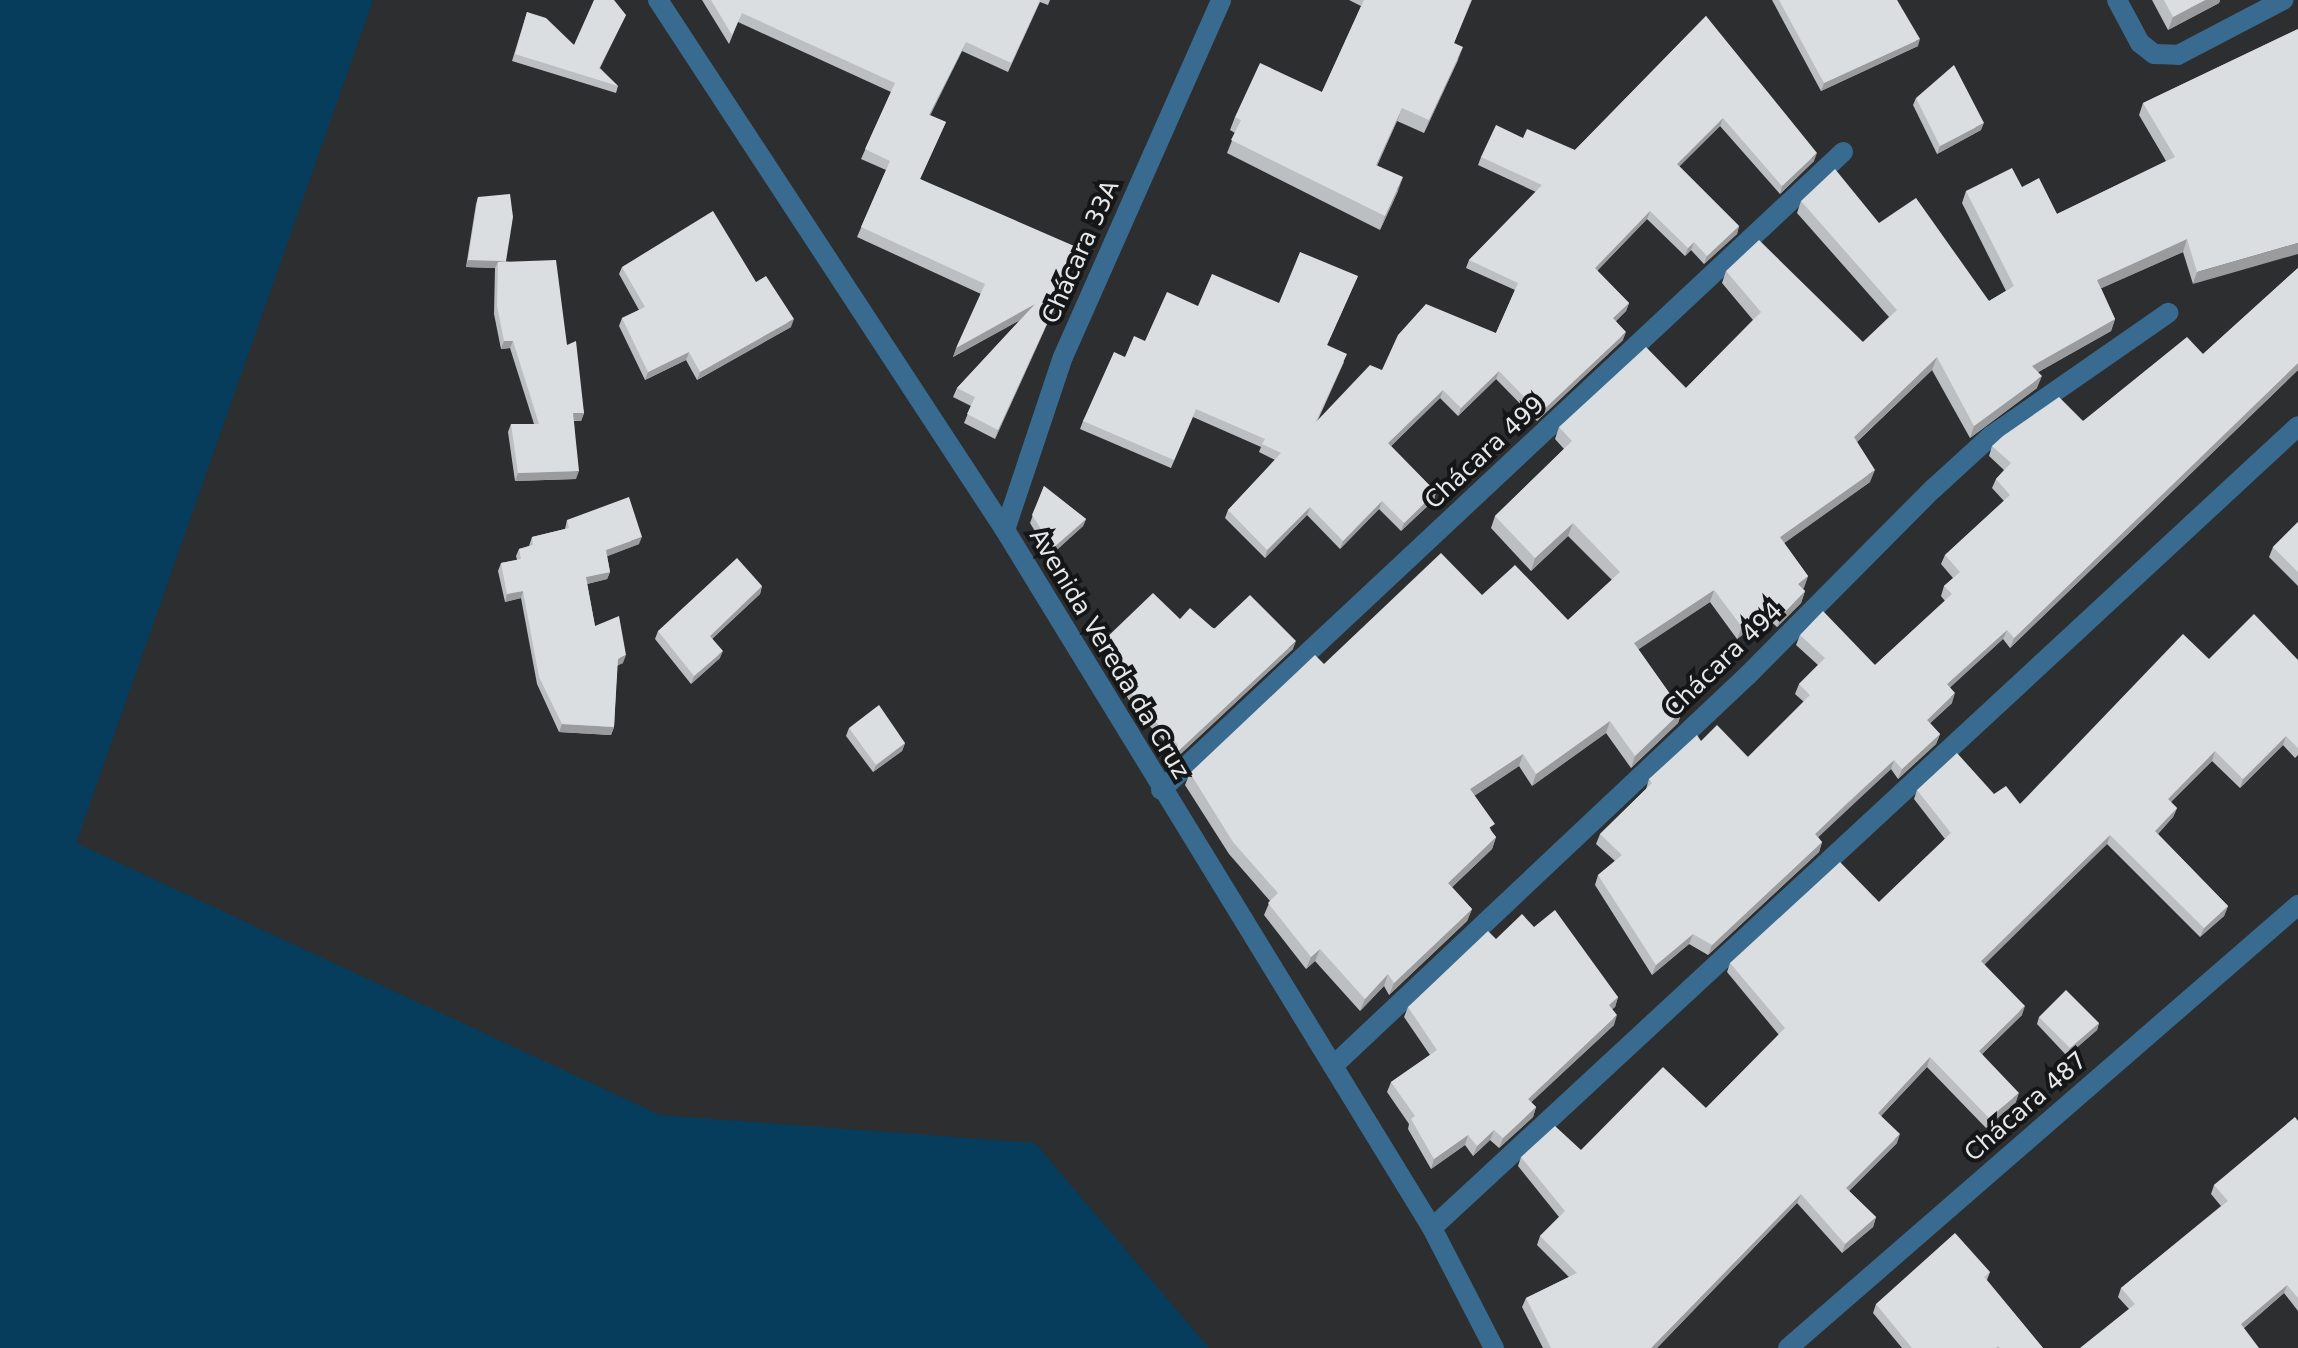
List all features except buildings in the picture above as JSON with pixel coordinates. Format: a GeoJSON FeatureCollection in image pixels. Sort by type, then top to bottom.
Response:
{"type":"FeatureCollection","features":[{"type":"Feature","properties":{"kind":"street","name":"Avenida Vereda da Cruz"},"geometry":{"type":"LineString","coordinates":[[658,0],[1005,530],[1161,790],[1432,1228],[1494,1348]]}},
{"type":"Feature","properties":{"kind":"street","name":"Chácara 33A"},"geometry":{"type":"LineString","coordinates":[[1005,530],[1063,357],[1221,0]]}},
{"type":"Feature","properties":{"kind":"street"},"geometry":{"type":"LineString","coordinates":[[2117,0],[2140,43],[2154,54],[2178,55],[2283,0]]}},
{"type":"Feature","properties":{"kind":"street","name":"Chácara 499"},"geometry":{"type":"LineString","coordinates":[[1161,790],[1843,152]]}},
{"type":"Feature","properties":{"kind":"street","name":"Chácara 494"},"geometry":{"type":"LineString","coordinates":[[1333,1066],[1747,676],[1944,478],[1991,436],[2168,313]]}},
{"type":"Feature","properties":{"kind":"street"},"geometry":{"type":"LineString","coordinates":[[1432,1228],[2298,426]]}},
{"type":"Feature","properties":{"kind":"street","name":"Chácara 487"},"geometry":{"type":"LineString","coordinates":[[1788,1348],[2298,905]]}},
{"type":"Feature","properties":{"kind":"shaded area"},"geometry":{"type":"Polygon","coordinates":[[[0,0],[373,0],[76,843],[660,1115],[1035,1143],[1209,1348],[0,1348],[0,0]]]}}]}
